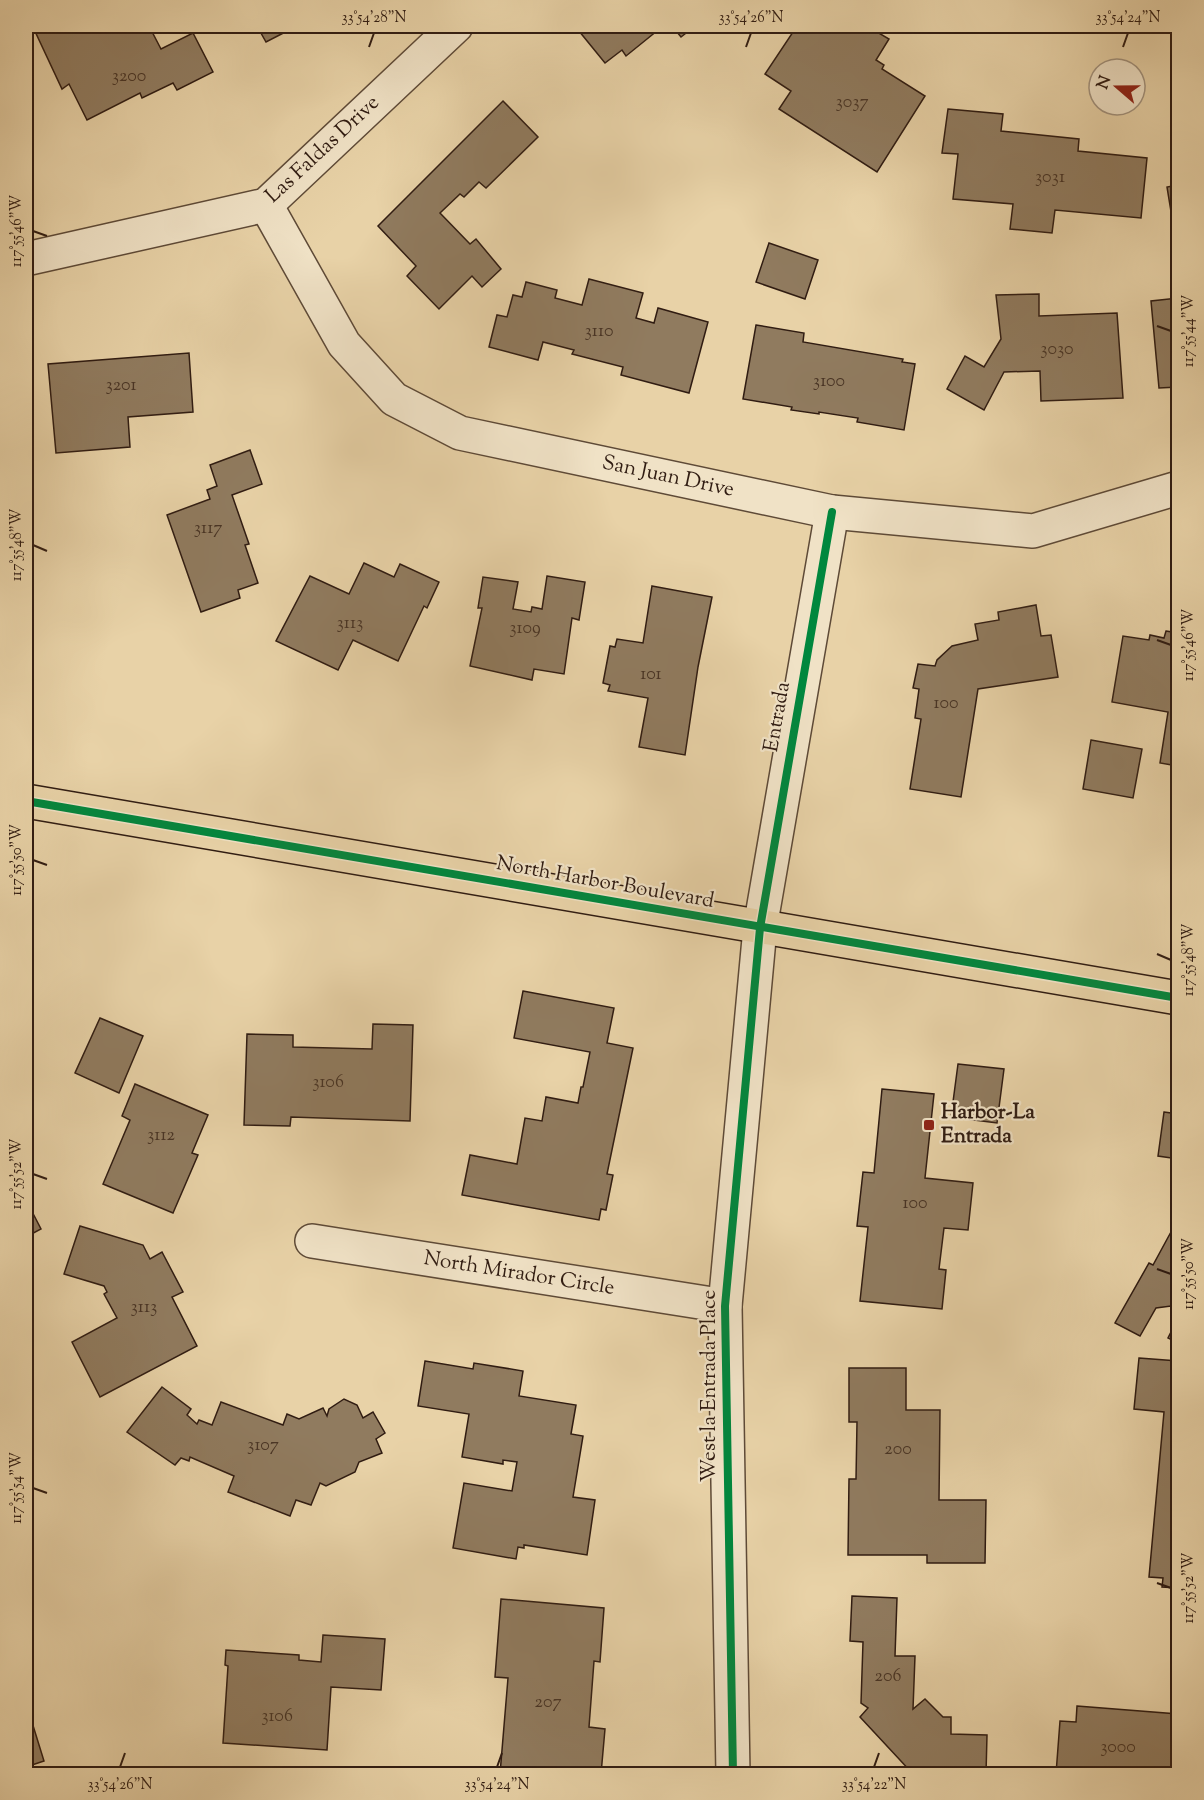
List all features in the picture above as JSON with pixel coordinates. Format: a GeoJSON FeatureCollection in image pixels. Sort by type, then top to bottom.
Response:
{"type":"FeatureCollection","features":[{"type":"Feature","properties":{"kind":"main road","name":"North Harbor Boulevard"},"geometry":{"type":"LineString","coordinates":[[26,801],[1179,998]]}},
{"type":"Feature","properties":{"kind":"street","name":"Las Faldas Drive"},"geometry":{"type":"LineString","coordinates":[[26,259],[266,205],[456,26]]}},
{"type":"Feature","properties":{"kind":"street","name":"San Juan Drive"},"geometry":{"type":"LineString","coordinates":[[266,205],[344,344],[394,399],[460,433],[832,512],[1033,531],[1179,488]]}},
{"type":"Feature","properties":{"kind":"street","name":"Entrada"},"geometry":{"type":"LineString","coordinates":[[760,927],[832,512]]}},
{"type":"Feature","properties":{"kind":"street","name":"West la Entrada Place"},"geometry":{"type":"LineString","coordinates":[[733,1774],[725,1306],[760,927]]}},
{"type":"Feature","properties":{"kind":"street","name":"North Mirador Circle"},"geometry":{"type":"LineString","coordinates":[[312,1241],[725,1306]]}},
{"type":"Feature","properties":{"kind":"building"},"geometry":{"type":"Polygon","coordinates":[[[149,26],[161,49],[193,33],[213,72],[177,90],[173,83],[142,98],[140,93],[87,120],[69,84],[62,89],[33,27],[149,26]]]}},
{"type":"Feature","properties":{"kind":"building"},"geometry":{"type":"Polygon","coordinates":[[[257,26],[297,26],[266,42],[257,26]]]}},
{"type":"Feature","properties":{"kind":"building"},"geometry":{"type":"Polygon","coordinates":[[[585,26],[663,26],[626,56],[622,50],[605,63],[579,31],[585,26]]]}},
{"type":"Feature","properties":{"kind":"building"},"geometry":{"type":"Polygon","coordinates":[[[672,26],[695,26],[681,37],[672,26]]]}},
{"type":"Feature","properties":{"kind":"building"},"geometry":{"type":"Polygon","coordinates":[[[797,26],[867,26],[889,39],[876,60],[884,65],[882,69],[925,96],[877,172],[779,109],[791,91],[765,74],[797,26]]]}},
{"type":"Feature","properties":{"kind":"building"},"geometry":{"type":"Polygon","coordinates":[[[503,101],[538,137],[486,188],[479,182],[464,197],[460,194],[440,213],[470,244],[476,239],[501,269],[482,287],[472,276],[439,309],[407,276],[416,266],[378,226],[503,101]]]}},
{"type":"Feature","properties":{"kind":"building"},"geometry":{"type":"Polygon","coordinates":[[[948,109],[1003,114],[1001,131],[1079,139],[1078,151],[1147,158],[1141,218],[1055,210],[1052,233],[1010,229],[1013,204],[953,199],[958,154],[942,153],[948,109]]]}},
{"type":"Feature","properties":{"kind":"building"},"geometry":{"type":"Polygon","coordinates":[[[26,114],[32,136],[26,138],[26,114]]]}},
{"type":"Feature","properties":{"kind":"building"},"geometry":{"type":"Polygon","coordinates":[[[1178,185],[1178,241],[1176,242],[1167,187],[1178,185]]]}},
{"type":"Feature","properties":{"kind":"building"},"geometry":{"type":"Polygon","coordinates":[[[769,243],[818,260],[805,299],[756,282],[769,243]]]}},
{"type":"Feature","properties":{"kind":"building"},"geometry":{"type":"Polygon","coordinates":[[[589,279],[643,293],[636,318],[654,323],[658,308],[708,322],[689,393],[621,375],[623,367],[572,354],[574,350],[543,342],[538,360],[489,347],[497,315],[507,317],[513,295],[522,297],[526,282],[557,290],[555,298],[582,305],[589,279]]]}},
{"type":"Feature","properties":{"kind":"building"},"geometry":{"type":"Polygon","coordinates":[[[1039,294],[1039,316],[1117,313],[1123,398],[1041,401],[1040,371],[1004,372],[984,410],[947,389],[965,356],[984,367],[1001,339],[996,295],[1039,294]]]}},
{"type":"Feature","properties":{"kind":"building"},"geometry":{"type":"Polygon","coordinates":[[[1178,298],[1178,387],[1159,388],[1151,301],[1178,298]]]}},
{"type":"Feature","properties":{"kind":"building"},"geometry":{"type":"Polygon","coordinates":[[[756,325],[804,333],[803,342],[903,359],[902,362],[915,364],[904,430],[857,422],[858,418],[791,410],[792,407],[743,399],[756,325]]]}},
{"type":"Feature","properties":{"kind":"building"},"geometry":{"type":"Polygon","coordinates":[[[189,353],[193,412],[128,417],[130,447],[56,453],[48,364],[189,353]]]}},
{"type":"Feature","properties":{"kind":"building"},"geometry":{"type":"Polygon","coordinates":[[[250,450],[262,484],[232,495],[249,544],[245,545],[258,583],[238,590],[240,598],[201,612],[167,515],[210,499],[207,490],[217,486],[210,465],[250,450]]]}},
{"type":"Feature","properties":{"kind":"building"},"geometry":{"type":"Polygon","coordinates":[[[364,563],[394,577],[400,564],[439,582],[427,608],[424,606],[398,661],[353,640],[338,670],[276,641],[310,576],[349,594],[364,563]]]}},
{"type":"Feature","properties":{"kind":"building"},"geometry":{"type":"Polygon","coordinates":[[[547,576],[585,582],[579,620],[572,618],[564,674],[534,669],[532,680],[470,666],[482,608],[478,608],[483,577],[518,582],[513,609],[531,612],[532,607],[542,609],[547,576]]]}},
{"type":"Feature","properties":{"kind":"building"},"geometry":{"type":"Polygon","coordinates":[[[652,586],[712,597],[698,667],[685,755],[639,747],[648,698],[608,691],[610,685],[603,683],[610,646],[615,647],[617,639],[643,643],[652,586]]]}},
{"type":"Feature","properties":{"kind":"building"},"geometry":{"type":"Polygon","coordinates":[[[1036,605],[1041,636],[1051,635],[1058,677],[978,689],[961,797],[910,789],[921,719],[915,718],[919,689],[913,688],[918,664],[935,666],[937,660],[952,646],[978,640],[975,624],[999,620],[998,612],[1036,605]]]}},
{"type":"Feature","properties":{"kind":"building"},"geometry":{"type":"Polygon","coordinates":[[[1166,631],[1178,633],[1178,766],[1160,763],[1168,712],[1112,702],[1123,636],[1149,640],[1150,635],[1164,638],[1166,631]]]}},
{"type":"Feature","properties":{"kind":"building"},"geometry":{"type":"Polygon","coordinates":[[[1091,740],[1142,749],[1133,798],[1083,789],[1091,740]]]}},
{"type":"Feature","properties":{"kind":"building"},"geometry":{"type":"Polygon","coordinates":[[[523,991],[614,1008],[607,1043],[633,1048],[607,1174],[613,1175],[606,1210],[601,1209],[599,1220],[462,1195],[470,1155],[517,1164],[525,1118],[542,1121],[546,1097],[578,1103],[581,1087],[583,1087],[590,1052],[514,1038],[523,991]]]}},
{"type":"Feature","properties":{"kind":"building"},"geometry":{"type":"Polygon","coordinates":[[[100,1018],[143,1036],[119,1093],[75,1073],[100,1018]]]}},
{"type":"Feature","properties":{"kind":"building"},"geometry":{"type":"Polygon","coordinates":[[[373,1024],[413,1025],[410,1121],[291,1117],[290,1126],[244,1125],[247,1034],[293,1035],[293,1047],[372,1049],[373,1024]]]}},
{"type":"Feature","properties":{"kind":"building"},"geometry":{"type":"Polygon","coordinates":[[[958,1064],[1004,1069],[997,1123],[951,1117],[958,1064]]]}},
{"type":"Feature","properties":{"kind":"building"},"geometry":{"type":"Polygon","coordinates":[[[135,1084],[208,1115],[192,1153],[198,1155],[173,1213],[103,1184],[130,1120],[122,1116],[135,1084]]]}},
{"type":"Feature","properties":{"kind":"building"},"geometry":{"type":"Polygon","coordinates":[[[882,1089],[934,1094],[925,1178],[973,1183],[968,1230],[944,1228],[939,1269],[946,1270],[942,1309],[860,1301],[868,1227],[857,1226],[863,1172],[874,1173],[882,1089]]]}},
{"type":"Feature","properties":{"kind":"building"},"geometry":{"type":"Polygon","coordinates":[[[1164,1112],[1178,1114],[1178,1159],[1158,1156],[1164,1112]]]}},
{"type":"Feature","properties":{"kind":"building"},"geometry":{"type":"Polygon","coordinates":[[[26,1200],[41,1229],[26,1237],[26,1200]]]}},
{"type":"Feature","properties":{"kind":"building"},"geometry":{"type":"Polygon","coordinates":[[[1178,1219],[1178,1343],[1168,1338],[1177,1320],[1175,1310],[1171,1306],[1156,1308],[1140,1336],[1115,1323],[1149,1263],[1153,1265],[1178,1219]]]}},
{"type":"Feature","properties":{"kind":"building"},"geometry":{"type":"Polygon","coordinates":[[[80,1226],[143,1245],[150,1259],[162,1252],[183,1292],[172,1297],[197,1346],[100,1397],[72,1342],[117,1318],[104,1294],[107,1292],[104,1286],[64,1274],[80,1226]]]}},
{"type":"Feature","properties":{"kind":"building"},"geometry":{"type":"Polygon","coordinates":[[[1139,1358],[1178,1361],[1178,1588],[1162,1587],[1163,1578],[1149,1577],[1164,1412],[1134,1409],[1139,1358]]]}},
{"type":"Feature","properties":{"kind":"building"},"geometry":{"type":"Polygon","coordinates":[[[425,1361],[473,1369],[474,1363],[523,1371],[519,1396],[576,1405],[571,1434],[583,1436],[573,1497],[595,1500],[587,1555],[524,1545],[524,1548],[518,1547],[516,1559],[453,1548],[464,1483],[512,1491],[517,1462],[503,1460],[503,1464],[462,1457],[469,1414],[418,1406],[425,1361]]]}},
{"type":"Feature","properties":{"kind":"building"},"geometry":{"type":"Polygon","coordinates":[[[849,1368],[906,1368],[906,1410],[940,1410],[939,1500],[986,1500],[985,1563],[927,1563],[927,1555],[848,1555],[849,1479],[856,1479],[857,1422],[849,1422],[849,1368]]]}},
{"type":"Feature","properties":{"kind":"building"},"geometry":{"type":"Polygon","coordinates":[[[162,1387],[191,1409],[187,1415],[197,1424],[199,1420],[212,1425],[221,1402],[283,1425],[287,1414],[299,1419],[323,1408],[327,1416],[329,1409],[344,1399],[357,1405],[363,1418],[373,1412],[385,1433],[376,1439],[382,1453],[359,1462],[355,1472],[326,1486],[320,1483],[311,1505],[296,1500],[290,1516],[228,1492],[234,1476],[190,1457],[189,1461],[181,1458],[175,1465],[127,1432],[162,1387]]]}},
{"type":"Feature","properties":{"kind":"building"},"geometry":{"type":"Polygon","coordinates":[[[852,1596],[897,1598],[895,1656],[915,1656],[913,1709],[925,1699],[943,1717],[951,1717],[951,1734],[987,1735],[986,1774],[913,1774],[860,1717],[868,1708],[861,1703],[863,1642],[850,1641],[852,1596]]]}},
{"type":"Feature","properties":{"kind":"building"},"geometry":{"type":"Polygon","coordinates":[[[501,1599],[604,1608],[600,1662],[594,1661],[589,1727],[605,1729],[601,1774],[500,1774],[508,1678],[495,1677],[501,1599]]]}},
{"type":"Feature","properties":{"kind":"building"},"geometry":{"type":"Polygon","coordinates":[[[323,1635],[385,1639],[381,1690],[331,1687],[327,1750],[223,1743],[228,1666],[225,1665],[226,1650],[299,1655],[299,1660],[321,1662],[323,1635]]]}},
{"type":"Feature","properties":{"kind":"building"},"geometry":{"type":"Polygon","coordinates":[[[1077,1706],[1178,1714],[1178,1774],[1056,1774],[1060,1721],[1076,1722],[1077,1706]]]}},
{"type":"Feature","properties":{"kind":"building"},"geometry":{"type":"Polygon","coordinates":[[[31,1719],[44,1761],[26,1767],[26,1721],[31,1719]]]}},
{"type":"Feature","properties":{"kind":"cycle path"},"geometry":{"type":"LineString","coordinates":[[733,1774],[725,1306],[760,928],[832,512]]}},
{"type":"Feature","properties":{"kind":"cycle path"},"geometry":{"type":"LineString","coordinates":[[26,801],[1178,998]]}},
{"type":"Feature","properties":{"kind":"place","name":"Harbor-La Entrada"},"geometry":{"type":"Point","coordinates":[929,1125]}}]}
